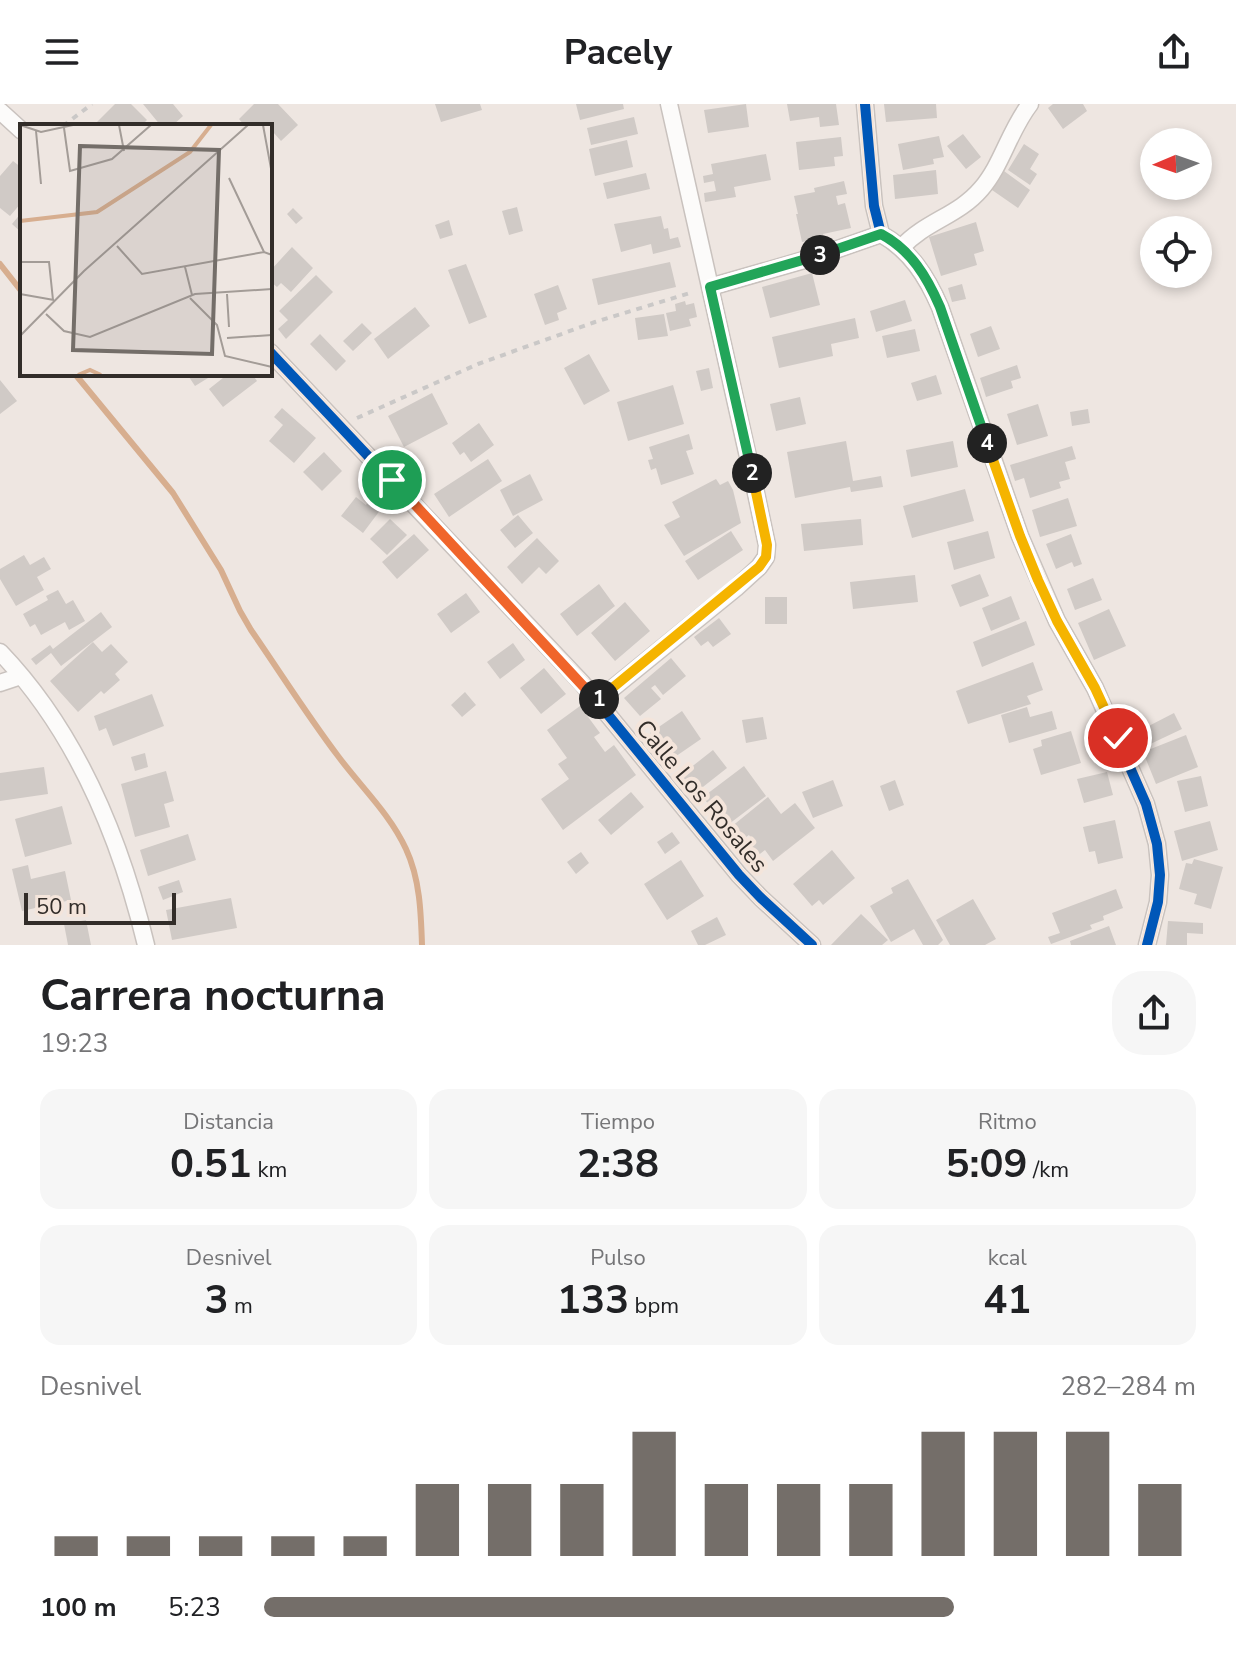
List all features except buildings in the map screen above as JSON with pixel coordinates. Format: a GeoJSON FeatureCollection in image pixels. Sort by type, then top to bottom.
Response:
{"type":"FeatureCollection","features":[{"type":"Feature","properties":{"kind":"street"},"geometry":{"type":"LineString","coordinates":[[597,701],[736,588],[766,557],[767,545],[669,104]]}},
{"type":"Feature","properties":{"kind":"street"},"geometry":{"type":"LineString","coordinates":[[865,104],[874,206],[881,234],[902,247],[922,273],[940,307],[1020,536],[1057,621],[1095,688],[1146,804],[1157,844],[1160,875],[1158,902],[1147,945]]}},
{"type":"Feature","properties":{"kind":"street"},"geometry":{"type":"LineString","coordinates":[[902,247],[921,229],[957,211],[982,188],[1030,104]]}},
{"type":"Feature","properties":{"kind":"street"},"geometry":{"type":"LineString","coordinates":[[0,111],[20,129]]}},
{"type":"Feature","properties":{"kind":"street"},"geometry":{"type":"LineString","coordinates":[[710,287],[881,234]]}},
{"type":"Feature","properties":{"kind":"street","name":"Calle Los Rosales"},"geometry":{"type":"LineString","coordinates":[[272,354],[597,701],[739,875],[812,945]]}},
{"type":"Feature","properties":{"kind":"street"},"geometry":{"type":"LineString","coordinates":[[0,652],[43,703],[74,750],[116,844],[146,945]]}},
{"type":"Feature","properties":{"kind":"street"},"geometry":{"type":"LineString","coordinates":[[0,683],[21,676]]}},
{"type":"Feature","properties":{"kind":"path"},"geometry":{"type":"LineString","coordinates":[[66,124],[92,104]]}},
{"type":"Feature","properties":{"kind":"path"},"geometry":{"type":"LineString","coordinates":[[341,426],[478,364],[595,322],[710,287]]}},
{"type":"Feature","properties":{"kind":"waterway"},"geometry":{"type":"LineString","coordinates":[[0,264],[20,289]]}},
{"type":"Feature","properties":{"kind":"waterway"},"geometry":{"type":"LineString","coordinates":[[77,376],[173,493],[221,570],[251,630],[327,741],[384,812],[399,836],[411,860],[417,884],[422,945]]}},
{"type":"Feature","properties":{"kind":"cycle path"},"geometry":{"type":"LineString","coordinates":[[865,104],[874,206],[881,234],[909,256],[935,296],[1020,536],[1057,621],[1095,688],[1146,804],[1157,844],[1160,875],[1158,902],[1147,945]]}},
{"type":"Feature","properties":{"kind":"cycle path"},"geometry":{"type":"LineString","coordinates":[[272,354],[582,683],[739,875],[812,945]]}},
{"type":"Feature","properties":{"kind":"route"},"geometry":{"type":"LineString","coordinates":[[392,480],[597,701],[736,588],[766,557],[767,545],[710,287],[881,234],[902,247],[932,288],[998,477],[1038,580],[1118,738]]}}]}
